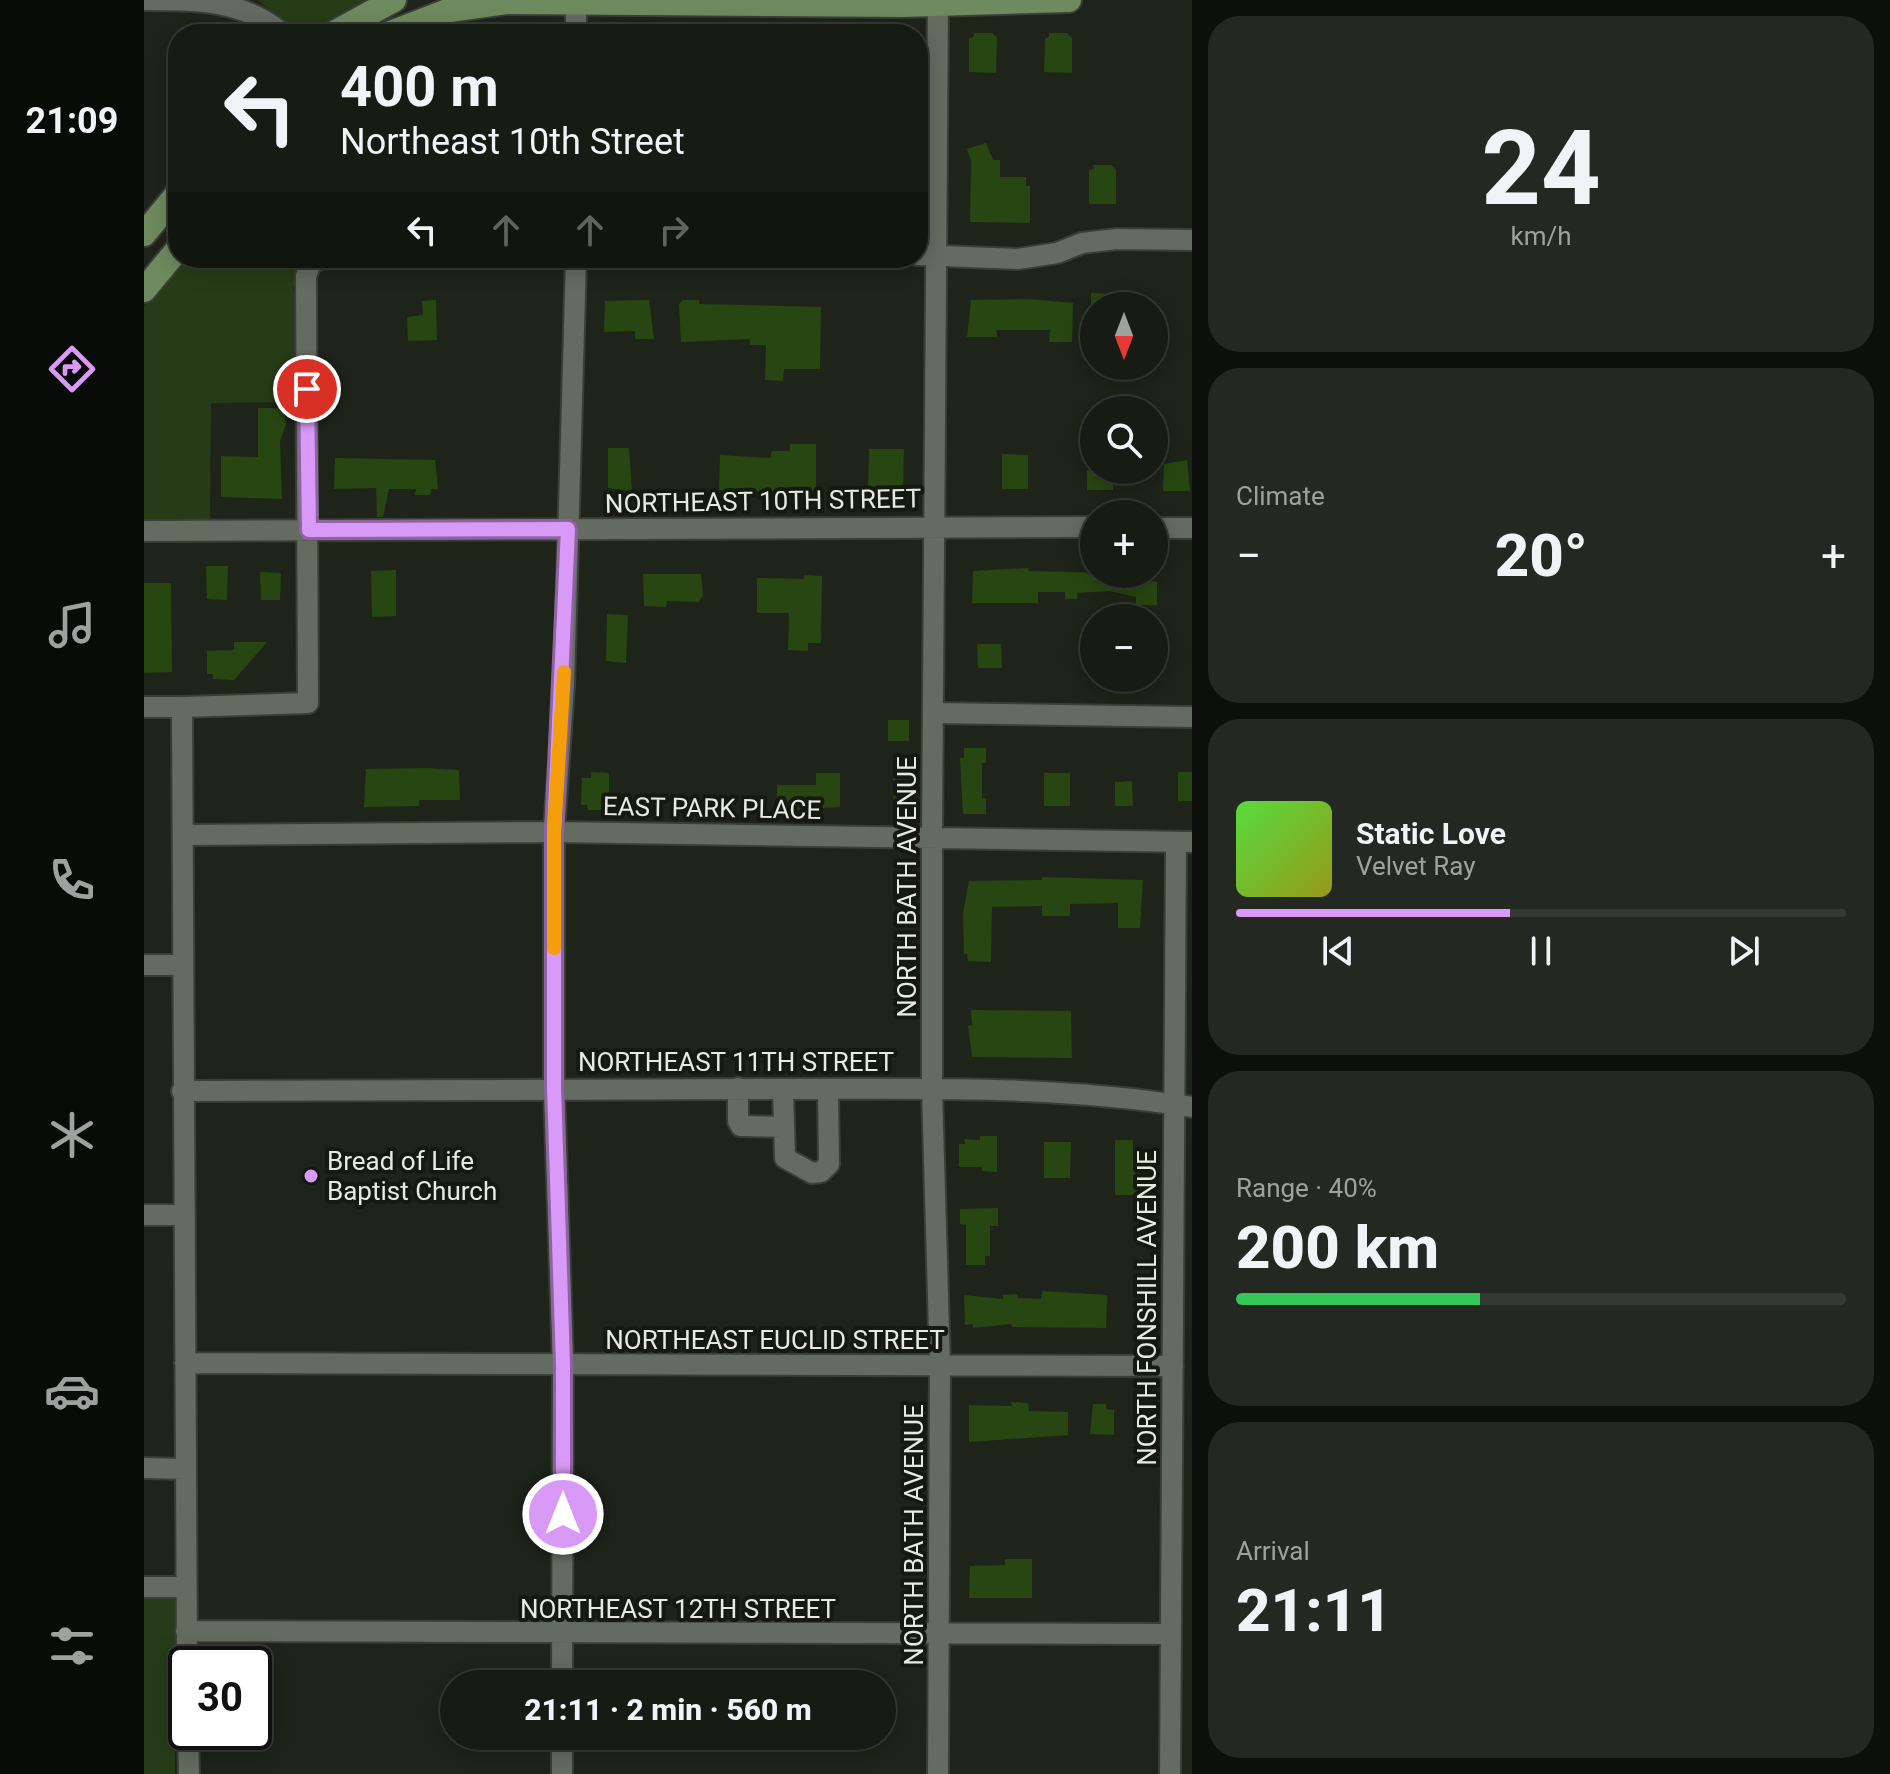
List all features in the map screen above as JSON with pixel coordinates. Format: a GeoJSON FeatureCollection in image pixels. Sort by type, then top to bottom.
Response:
{"type":"FeatureCollection","features":[{"type":"Feature","properties":{"kind":"main road"},"geometry":{"type":"LineString","coordinates":[[350,24],[394,0]]}},
{"type":"Feature","properties":{"kind":"main road"},"geometry":{"type":"LineString","coordinates":[[410,24],[466,7],[576,0],[1069,0]]}},
{"type":"Feature","properties":{"kind":"main road"},"geometry":{"type":"LineString","coordinates":[[144,234],[168,203]]}},
{"type":"Feature","properties":{"kind":"main road"},"geometry":{"type":"LineString","coordinates":[[144,289],[168,261]]}},
{"type":"Feature","properties":{"kind":"street"},"geometry":{"type":"LineString","coordinates":[[144,0],[220,1],[248,7],[270,24]]}},
{"type":"Feature","properties":{"kind":"street"},"geometry":{"type":"LineString","coordinates":[[576,0],[576,24]]}},
{"type":"Feature","properties":{"kind":"street","name":"NORTH BATH AVENUE"},"geometry":{"type":"LineString","coordinates":[[928,236],[940,2]]}},
{"type":"Feature","properties":{"kind":"street"},"geometry":{"type":"LineString","coordinates":[[928,255],[1018,259],[1057,253],[1082,243],[1192,240]]}},
{"type":"Feature","properties":{"kind":"street"},"geometry":{"type":"LineString","coordinates":[[144,707],[308,703],[306,276],[309,268]]}},
{"type":"Feature","properties":{"kind":"street"},"geometry":{"type":"LineString","coordinates":[[562,1670],[563,1364],[554,1087],[554,832],[576,268]]}},
{"type":"Feature","properties":{"kind":"street","name":"NORTH BATH AVENUE"},"geometry":{"type":"LineString","coordinates":[[927,268],[936,525],[932,1090],[940,1366],[938,1774]]}},
{"type":"Feature","properties":{"kind":"street","name":"NORTHEAST 10TH STREET"},"geometry":{"type":"LineString","coordinates":[[144,531],[936,525],[1080,527]]}},
{"type":"Feature","properties":{"kind":"street"},"geometry":{"type":"LineString","coordinates":[[1168,528],[1192,528]]}},
{"type":"Feature","properties":{"kind":"street"},"geometry":{"type":"LineString","coordinates":[[182,707],[186,1646]]}},
{"type":"Feature","properties":{"kind":"street"},"geometry":{"type":"LineString","coordinates":[[934,713],[1192,717]]}},
{"type":"Feature","properties":{"kind":"street","name":"EAST PARK PLACE"},"geometry":{"type":"LineString","coordinates":[[183,835],[554,832],[1184,842]]}},
{"type":"Feature","properties":{"kind":"street","name":"NORTH FONSHILL AVENUE"},"geometry":{"type":"LineString","coordinates":[[1170,1774],[1170,1644],[1179,1376],[1184,842]]}},
{"type":"Feature","properties":{"kind":"street"},"geometry":{"type":"LineString","coordinates":[[144,965],[183,965]]}},
{"type":"Feature","properties":{"kind":"street","name":"NORTHEAST 11TH STREET"},"geometry":{"type":"LineString","coordinates":[[182,1091],[554,1087],[932,1090],[1148,1098],[1183,1106]]}},
{"type":"Feature","properties":{"kind":"street"},"geometry":{"type":"LineString","coordinates":[[738,1088],[738,1121],[741,1126],[782,1127]]}},
{"type":"Feature","properties":{"kind":"street"},"geometry":{"type":"LineString","coordinates":[[783,1089],[785,1158],[812,1173],[821,1172],[829,1164],[828,1089]]}},
{"type":"Feature","properties":{"kind":"street"},"geometry":{"type":"LineString","coordinates":[[144,1215],[184,1215]]}},
{"type":"Feature","properties":{"kind":"street","name":"NORTHEAST EUCLID STREET"},"geometry":{"type":"LineString","coordinates":[[185,1363],[940,1366],[1179,1376]]}},
{"type":"Feature","properties":{"kind":"street"},"geometry":{"type":"LineString","coordinates":[[144,1468],[185,1469]]}},
{"type":"Feature","properties":{"kind":"street"},"geometry":{"type":"LineString","coordinates":[[144,1587],[186,1587]]}},
{"type":"Feature","properties":{"kind":"street","name":"NORTHEAST 12TH STREET"},"geometry":{"type":"LineString","coordinates":[[186,1631],[939,1636],[1170,1644],[1192,1653]]}},
{"type":"Feature","properties":{"kind":"street"},"geometry":{"type":"LineString","coordinates":[[188,1750],[189,1774]]}},
{"type":"Feature","properties":{"kind":"street"},"geometry":{"type":"LineString","coordinates":[[562,1750],[562,1774]]}},
{"type":"Feature","properties":{"kind":"green space"},"geometry":{"type":"Polygon","coordinates":[[[258,0],[366,0],[324,24],[286,24],[258,0]]]}},
{"type":"Feature","properties":{"kind":"green space"},"geometry":{"type":"Polygon","coordinates":[[[176,268],[302,268],[293,288],[300,323],[299,402],[211,403],[210,520],[144,520],[144,306],[176,268]]]}},
{"type":"Feature","properties":{"kind":"green space"},"geometry":{"type":"Polygon","coordinates":[[[144,1594],[169,1594],[175,1601],[175,1646],[168,1646],[168,1750],[175,1750],[175,1774],[144,1774],[144,1594]]]}},
{"type":"Feature","properties":{"kind":"building"},"geometry":{"type":"Polygon","coordinates":[[[974,33],[992,33],[997,38],[996,73],[969,72],[969,38],[974,37],[974,33]]]}},
{"type":"Feature","properties":{"kind":"building"},"geometry":{"type":"Polygon","coordinates":[[[1049,33],[1067,33],[1072,38],[1072,73],[1044,72],[1045,38],[1049,37],[1049,33]]]}},
{"type":"Feature","properties":{"kind":"building"},"geometry":{"type":"Polygon","coordinates":[[[986,143],[993,160],[1000,160],[1000,177],[1026,177],[1026,186],[1030,186],[1030,223],[970,222],[971,161],[967,149],[986,143]]]}},
{"type":"Feature","properties":{"kind":"building"},"geometry":{"type":"Polygon","coordinates":[[[1093,165],[1112,165],[1116,170],[1116,204],[1089,204],[1089,170],[1094,169],[1093,165]]]}},
{"type":"Feature","properties":{"kind":"building"},"geometry":{"type":"Polygon","coordinates":[[[1028,299],[1073,303],[1072,342],[1049,342],[1050,330],[996,330],[997,337],[967,337],[971,300],[1028,299]]]}},
{"type":"Feature","properties":{"kind":"building"},"geometry":{"type":"Polygon","coordinates":[[[436,300],[437,340],[408,341],[407,317],[423,315],[422,301],[436,300]]]}},
{"type":"Feature","properties":{"kind":"building"},"geometry":{"type":"Polygon","coordinates":[[[649,300],[654,339],[635,339],[635,331],[604,332],[605,301],[649,300]]]}},
{"type":"Feature","properties":{"kind":"building"},"geometry":{"type":"Polygon","coordinates":[[[683,300],[699,300],[699,304],[821,307],[820,369],[784,369],[783,381],[765,380],[766,345],[750,345],[750,339],[681,342],[679,304],[683,300]]]}},
{"type":"Feature","properties":{"kind":"building"},"geometry":{"type":"Polygon","coordinates":[[[258,408],[283,408],[286,424],[280,441],[282,499],[221,497],[221,456],[258,457],[258,408]]]}},
{"type":"Feature","properties":{"kind":"building"},"geometry":{"type":"Polygon","coordinates":[[[790,444],[816,444],[816,491],[809,491],[809,495],[766,495],[766,491],[742,491],[742,495],[722,496],[722,490],[719,490],[720,455],[770,458],[772,451],[790,451],[790,444]]]}},
{"type":"Feature","properties":{"kind":"building"},"geometry":{"type":"Polygon","coordinates":[[[608,448],[629,448],[632,491],[608,488],[608,448]]]}},
{"type":"Feature","properties":{"kind":"building"},"geometry":{"type":"Polygon","coordinates":[[[869,449],[904,449],[903,493],[868,492],[869,449]]]}},
{"type":"Feature","properties":{"kind":"building"},"geometry":{"type":"Polygon","coordinates":[[[1002,454],[1028,455],[1028,489],[1002,489],[1002,454]]]}},
{"type":"Feature","properties":{"kind":"building"},"geometry":{"type":"Polygon","coordinates":[[[335,458],[435,460],[438,489],[431,489],[430,495],[415,495],[416,489],[389,489],[383,517],[377,517],[376,488],[334,489],[335,458]]]}},
{"type":"Feature","properties":{"kind":"building"},"geometry":{"type":"Polygon","coordinates":[[[1187,460],[1190,491],[1163,491],[1163,484],[1168,484],[1168,463],[1187,460]]]}},
{"type":"Feature","properties":{"kind":"building"},"geometry":{"type":"Polygon","coordinates":[[[1087,484],[1113,484],[1113,490],[1087,490],[1087,484]]]}},
{"type":"Feature","properties":{"kind":"building"},"geometry":{"type":"Polygon","coordinates":[[[206,566],[228,566],[227,600],[207,599],[206,566]]]}},
{"type":"Feature","properties":{"kind":"building"},"geometry":{"type":"Polygon","coordinates":[[[1028,568],[1029,571],[1080,572],[1080,588],[1157,588],[1157,604],[1136,604],[1136,597],[1110,591],[1077,593],[1077,599],[1065,599],[1065,592],[1038,592],[1038,603],[972,603],[973,571],[1028,568]]]}},
{"type":"Feature","properties":{"kind":"building"},"geometry":{"type":"Polygon","coordinates":[[[396,570],[396,616],[372,617],[371,571],[396,570]]]}},
{"type":"Feature","properties":{"kind":"building"},"geometry":{"type":"Polygon","coordinates":[[[260,572],[281,573],[280,600],[261,600],[260,572]]]}},
{"type":"Feature","properties":{"kind":"building"},"geometry":{"type":"Polygon","coordinates":[[[643,574],[701,574],[703,595],[699,602],[667,601],[666,607],[644,606],[643,574]]]}},
{"type":"Feature","properties":{"kind":"building"},"geometry":{"type":"Polygon","coordinates":[[[804,575],[822,576],[821,643],[808,643],[808,651],[788,650],[789,613],[757,613],[757,578],[804,579],[804,575]]]}},
{"type":"Feature","properties":{"kind":"building"},"geometry":{"type":"Polygon","coordinates":[[[144,583],[171,583],[172,672],[144,673],[144,583]]]}},
{"type":"Feature","properties":{"kind":"building"},"geometry":{"type":"Polygon","coordinates":[[[607,614],[628,615],[626,663],[606,661],[607,614]]]}},
{"type":"Feature","properties":{"kind":"building"},"geometry":{"type":"Polygon","coordinates":[[[234,642],[267,642],[234,680],[213,679],[213,674],[207,674],[207,651],[234,650],[234,642]]]}},
{"type":"Feature","properties":{"kind":"building"},"geometry":{"type":"Polygon","coordinates":[[[977,644],[1001,644],[1002,668],[978,668],[977,644]]]}},
{"type":"Feature","properties":{"kind":"building"},"geometry":{"type":"Polygon","coordinates":[[[888,720],[909,720],[909,741],[888,741],[888,720]]]}},
{"type":"Feature","properties":{"kind":"building"},"geometry":{"type":"Polygon","coordinates":[[[964,748],[986,748],[986,763],[982,763],[982,798],[986,798],[986,814],[963,814],[960,758],[964,758],[964,748]]]}},
{"type":"Feature","properties":{"kind":"building"},"geometry":{"type":"Polygon","coordinates":[[[366,769],[459,770],[460,800],[419,800],[419,806],[364,807],[366,769]]]}},
{"type":"Feature","properties":{"kind":"building"},"geometry":{"type":"Polygon","coordinates":[[[591,772],[609,773],[609,805],[603,805],[602,810],[588,810],[587,805],[581,805],[582,778],[591,778],[591,772]]]}},
{"type":"Feature","properties":{"kind":"building"},"geometry":{"type":"Polygon","coordinates":[[[1178,772],[1192,772],[1192,801],[1178,801],[1178,772]]]}},
{"type":"Feature","properties":{"kind":"building"},"geometry":{"type":"Polygon","coordinates":[[[816,773],[840,773],[840,807],[777,811],[777,785],[816,785],[816,773]]]}},
{"type":"Feature","properties":{"kind":"building"},"geometry":{"type":"Polygon","coordinates":[[[893,773],[916,773],[917,810],[894,811],[893,773]]]}},
{"type":"Feature","properties":{"kind":"building"},"geometry":{"type":"Polygon","coordinates":[[[1044,773],[1070,773],[1070,806],[1044,806],[1044,773]]]}},
{"type":"Feature","properties":{"kind":"building"},"geometry":{"type":"Polygon","coordinates":[[[1132,781],[1133,806],[1115,806],[1115,782],[1132,781]]]}},
{"type":"Feature","properties":{"kind":"building"},"geometry":{"type":"Polygon","coordinates":[[[1042,877],[1143,880],[1140,928],[1118,928],[1118,903],[1070,904],[1070,916],[1042,916],[1042,906],[992,907],[991,962],[968,961],[967,954],[964,954],[963,913],[969,881],[1042,880],[1042,877]]]}},
{"type":"Feature","properties":{"kind":"building"},"geometry":{"type":"Polygon","coordinates":[[[971,1010],[1071,1011],[1072,1058],[972,1057],[968,1026],[972,1025],[971,1010]]]}},
{"type":"Feature","properties":{"kind":"building"},"geometry":{"type":"Polygon","coordinates":[[[980,1136],[997,1136],[997,1172],[982,1171],[982,1167],[959,1167],[959,1144],[965,1144],[964,1139],[980,1140],[980,1136]]]}},
{"type":"Feature","properties":{"kind":"building"},"geometry":{"type":"Polygon","coordinates":[[[1115,1140],[1133,1140],[1133,1153],[1140,1153],[1140,1195],[1115,1195],[1115,1140]]]}},
{"type":"Feature","properties":{"kind":"building"},"geometry":{"type":"Polygon","coordinates":[[[1044,1142],[1071,1142],[1070,1178],[1044,1178],[1044,1142]]]}},
{"type":"Feature","properties":{"kind":"building"},"geometry":{"type":"Polygon","coordinates":[[[998,1208],[998,1226],[990,1226],[990,1256],[985,1256],[985,1265],[966,1265],[966,1225],[960,1224],[960,1209],[998,1208]]]}},
{"type":"Feature","properties":{"kind":"building"},"geometry":{"type":"Polygon","coordinates":[[[1042,1291],[1107,1295],[1106,1328],[1012,1327],[1011,1324],[973,1328],[973,1324],[965,1325],[964,1295],[1003,1299],[1003,1295],[1017,1294],[1018,1298],[1041,1299],[1042,1291]]]}},
{"type":"Feature","properties":{"kind":"building"},"geometry":{"type":"Polygon","coordinates":[[[1011,1402],[1028,1403],[1029,1411],[1068,1412],[1068,1435],[969,1442],[969,1405],[1012,1406],[1011,1402]]]}},
{"type":"Feature","properties":{"kind":"building"},"geometry":{"type":"Polygon","coordinates":[[[1093,1404],[1106,1404],[1106,1409],[1114,1410],[1114,1435],[1090,1434],[1093,1404]]]}},
{"type":"Feature","properties":{"kind":"building"},"geometry":{"type":"Polygon","coordinates":[[[1005,1559],[1032,1559],[1032,1598],[969,1598],[970,1566],[1005,1565],[1005,1559]]]}},
{"type":"Feature","properties":{"kind":"slow traffic"},"geometry":{"type":"LineString","coordinates":[[554,948],[554,832],[564,672]]}},
{"type":"Feature","properties":{"kind":"place","name":"Bread of Life Baptist Church"},"geometry":{"type":"Point","coordinates":[311,1176]}},
{"type":"Feature","properties":{"kind":"route"},"geometry":{"type":"LineString","coordinates":[[307,389],[309,530],[568,529],[564,685],[554,832],[554,1087],[563,1364],[563,1514]]}}]}
